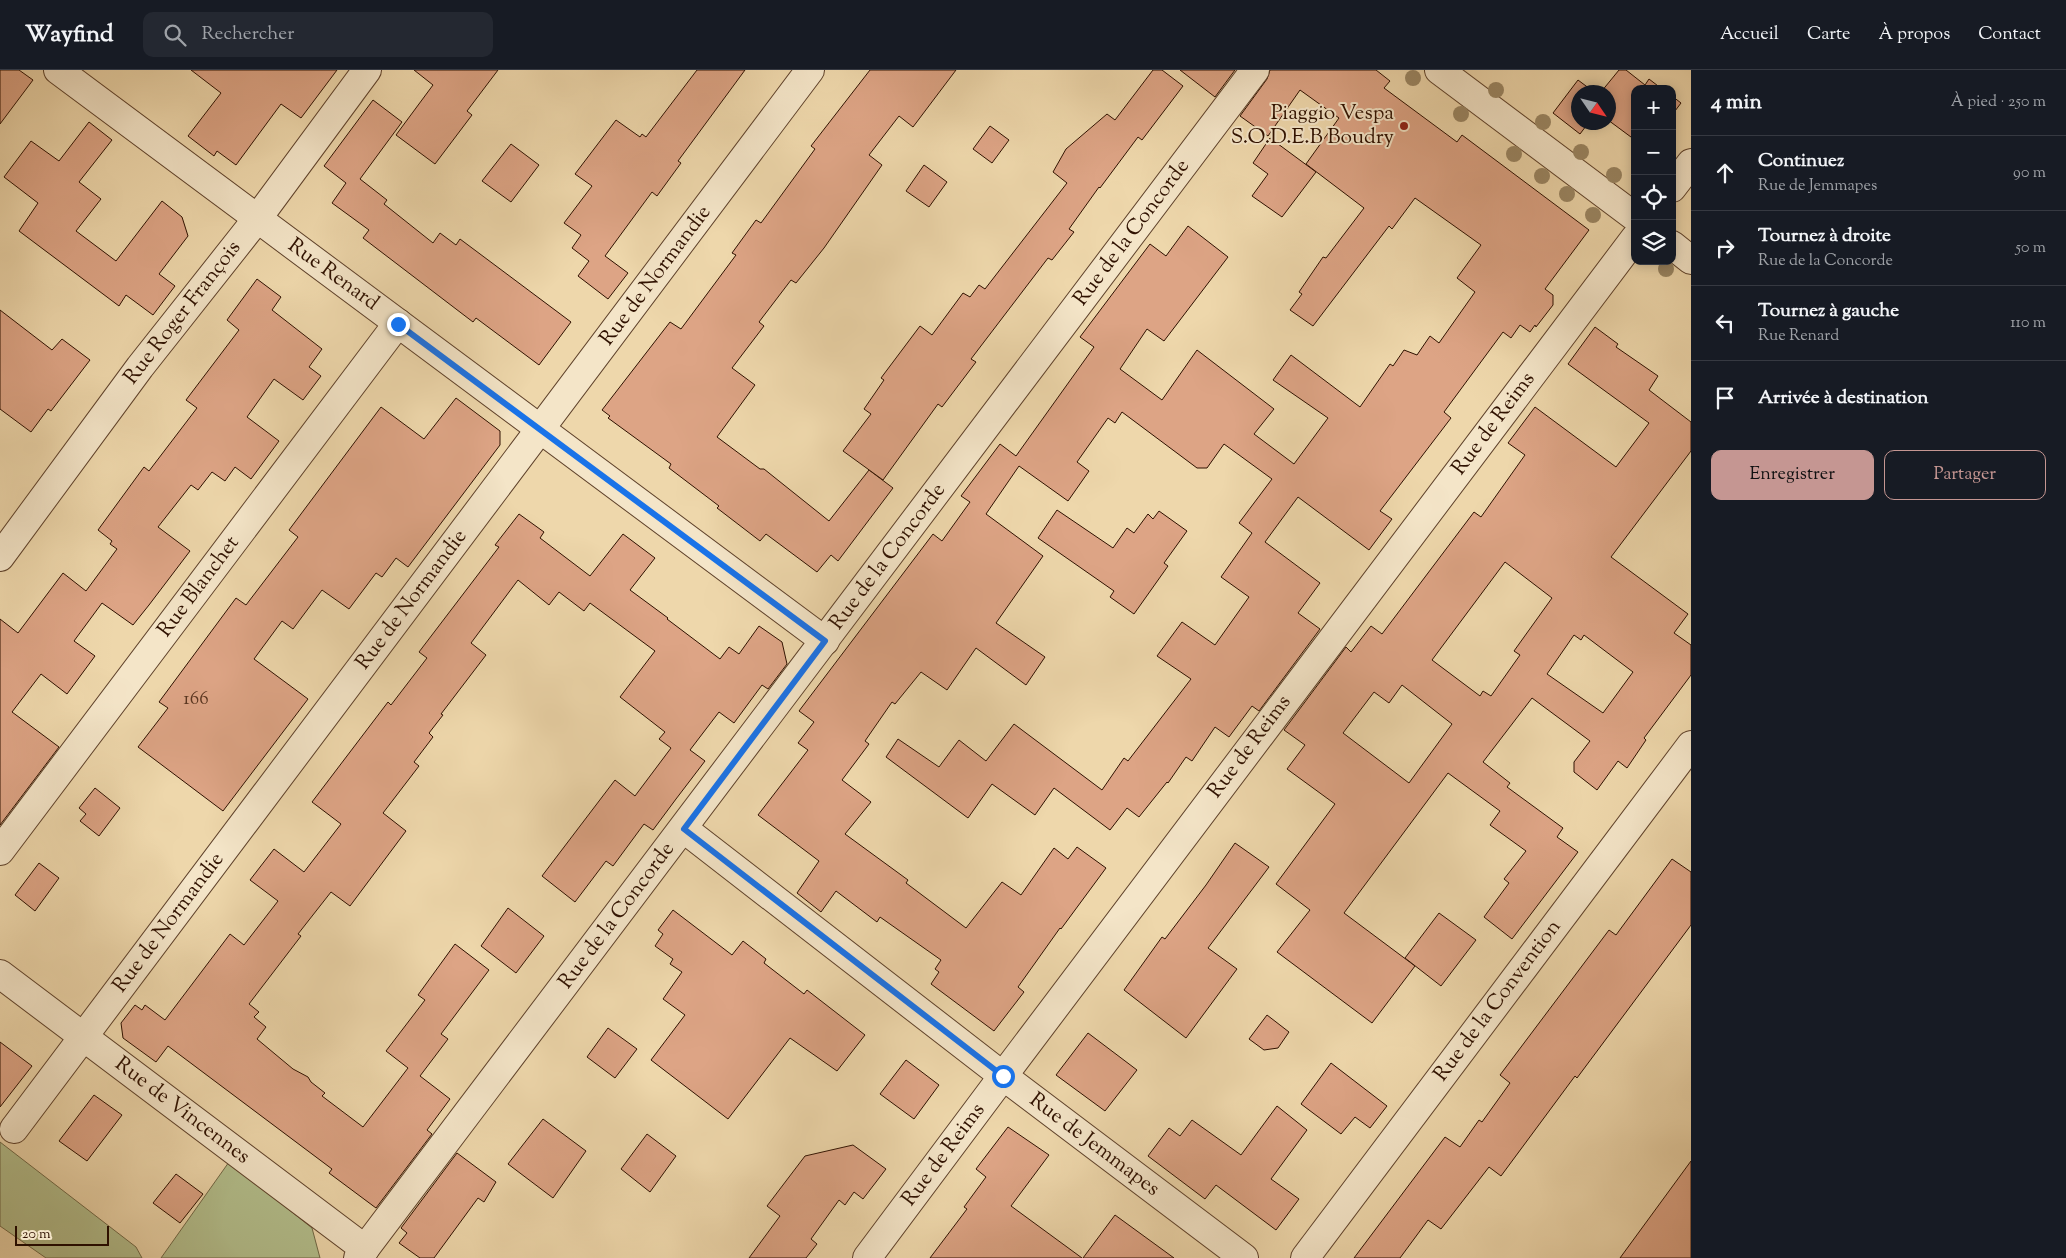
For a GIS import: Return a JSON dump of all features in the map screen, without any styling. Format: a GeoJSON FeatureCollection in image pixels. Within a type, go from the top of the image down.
{"type":"FeatureCollection","features":[{"type":"Feature","properties":{"kind":"street","name":"Rue Renard"},"geometry":{"type":"LineString","coordinates":[[58,70],[825,641]]}},
{"type":"Feature","properties":{"kind":"street","name":"Rue Roger François"},"geometry":{"type":"LineString","coordinates":[[0,557],[140,367],[257,219],[367,70]]}},
{"type":"Feature","properties":{"kind":"street","name":"Rue de Normandie"},"geometry":{"type":"LineString","coordinates":[[14,1129],[810,70]]}},
{"type":"Feature","properties":{"kind":"street","name":"Rue de la Concorde"},"geometry":{"type":"LineString","coordinates":[[361,1254],[684,829],[1255,70]]}},
{"type":"Feature","properties":{"kind":"street"},"geometry":{"type":"LineString","coordinates":[[1439,70],[1631,214]]}},
{"type":"Feature","properties":{"kind":"street"},"geometry":{"type":"LineString","coordinates":[[1676,183],[1691,163]]}},
{"type":"Feature","properties":{"kind":"street","name":"Rue de Reims"},"geometry":{"type":"LineString","coordinates":[[868,1258],[1631,243]]}},
{"type":"Feature","properties":{"kind":"street"},"geometry":{"type":"LineString","coordinates":[[1676,248],[1691,260]]}},
{"type":"Feature","properties":{"kind":"street","name":"Rue Blanchet"},"geometry":{"type":"LineString","coordinates":[[0,851],[398,324]]}},
{"type":"Feature","properties":{"kind":"street","name":"Rue de la Convention"},"geometry":{"type":"LineString","coordinates":[[1305,1258],[1691,745]]}},
{"type":"Feature","properties":{"kind":"street","name":"Rue de Jemmapes"},"geometry":{"type":"LineString","coordinates":[[684,829],[1003,1076],[1244,1258]]}},
{"type":"Feature","properties":{"kind":"street","name":"Rue de Vincennes"},"geometry":{"type":"LineString","coordinates":[[0,974],[83,1036],[361,1254]]}},
{"type":"Feature","properties":{"kind":"green space"},"geometry":{"type":"Polygon","coordinates":[[[0,1142],[136,1247],[142,1258],[46,1258],[0,1226],[0,1142]]]}},
{"type":"Feature","properties":{"kind":"green space"},"geometry":{"type":"Polygon","coordinates":[[[229,1162],[312,1228],[320,1258],[161,1258],[229,1162]]]}},
{"type":"Feature","properties":{"kind":"building"},"geometry":{"type":"Polygon","coordinates":[[[0,70],[19,70],[33,80],[0,124],[0,70]]]}},
{"type":"Feature","properties":{"kind":"building"},"geometry":{"type":"Polygon","coordinates":[[[191,70],[337,70],[301,118],[281,104],[236,165],[217,151],[214,156],[188,136],[221,93],[191,70]]]}},
{"type":"Feature","properties":{"kind":"building"},"geometry":{"type":"Polygon","coordinates":[[[414,70],[498,70],[467,111],[472,115],[435,164],[396,135],[433,85],[414,70]]]}},
{"type":"Feature","properties":{"kind":"building"},"geometry":{"type":"Polygon","coordinates":[[[697,70],[745,70],[678,161],[681,163],[657,196],[652,192],[605,256],[628,273],[608,299],[578,276],[589,261],[572,248],[581,235],[564,223],[592,186],[575,174],[616,120],[640,137],[642,134],[646,137],[697,70]]]}},
{"type":"Feature","properties":{"kind":"building"},"geometry":{"type":"Polygon","coordinates":[[[870,70],[956,70],[913,127],[899,116],[869,155],[882,165],[824,248],[796,283],[791,280],[759,322],[764,326],[732,368],[755,385],[717,437],[760,469],[764,469],[829,521],[869,470],[893,488],[838,561],[831,555],[817,572],[766,534],[760,541],[717,508],[719,506],[669,468],[671,464],[608,418],[610,416],[602,410],[670,322],[681,329],[736,255],[732,253],[756,220],[761,223],[815,149],[811,146],[870,70]]]}},
{"type":"Feature","properties":{"kind":"building"},"geometry":{"type":"Polygon","coordinates":[[[1153,70],[1162,70],[1183,86],[1142,140],[1138,137],[1099,187],[1069,229],[1074,232],[1052,260],[1048,258],[971,359],[976,362],[942,407],[938,404],[883,480],[843,451],[871,414],[864,409],[884,380],[881,378],[920,326],[932,335],[963,293],[970,297],[979,285],[985,289],[1067,183],[1053,172],[1066,149],[1107,114],[1115,120],[1153,70]]]}},
{"type":"Feature","properties":{"kind":"building"},"geometry":{"type":"Polygon","coordinates":[[[1180,70],[1235,70],[1215,97],[1180,70]]]}},
{"type":"Feature","properties":{"kind":"building"},"geometry":{"type":"Polygon","coordinates":[[[1270,70],[1376,70],[1390,81],[1384,88],[1457,142],[1462,135],[1589,230],[1545,289],[1553,295],[1553,305],[1536,327],[1535,325],[1530,332],[1520,325],[1511,338],[1503,332],[1444,412],[1451,418],[1380,511],[1392,519],[1369,550],[1298,497],[1265,542],[1320,583],[1298,613],[1320,629],[1259,711],[1252,706],[1229,737],[1215,727],[1192,761],[1186,757],[1168,783],[1139,817],[1127,808],[1110,830],[1054,788],[1035,815],[992,784],[968,818],[886,757],[898,739],[939,767],[959,740],[986,761],[1014,724],[1102,790],[1124,758],[1128,761],[1191,679],[1157,656],[1182,622],[1215,645],[1249,597],[1221,577],[1252,533],[1239,523],[1272,479],[1224,444],[1207,468],[1197,468],[1122,412],[1115,423],[1108,418],[1077,462],[1089,471],[1068,501],[1019,466],[986,514],[1043,556],[996,623],[1045,657],[1026,685],[976,648],[947,690],[921,672],[895,704],[892,702],[865,741],[869,744],[842,780],[871,802],[845,834],[908,880],[906,883],[966,928],[1002,882],[1021,895],[1054,848],[1068,859],[1077,847],[1106,868],[1018,987],[1024,992],[994,1031],[931,984],[939,972],[935,969],[941,960],[880,917],[877,922],[836,891],[821,912],[797,893],[819,861],[758,815],[808,750],[798,743],[814,722],[799,711],[933,534],[942,541],[970,502],[961,496],[1000,444],[1016,456],[1094,347],[1080,337],[1150,244],[1166,256],[1188,226],[1228,257],[1164,341],[1147,329],[1120,369],[1162,400],[1197,350],[1274,409],[1254,434],[1294,464],[1328,418],[1273,380],[1291,355],[1360,407],[1390,364],[1393,366],[1404,350],[1417,355],[1430,336],[1439,343],[1475,292],[1457,278],[1481,245],[1415,198],[1392,229],[1389,226],[1313,326],[1290,310],[1302,294],[1299,292],[1323,257],[1326,258],[1364,208],[1306,164],[1339,118],[1300,90],[1268,136],[1240,116],[1267,79],[1270,70]]]}},
{"type":"Feature","properties":{"kind":"building"},"geometry":{"type":"Polygon","coordinates":[[[1619,70],[1626,70],[1645,85],[1631,85],[1631,137],[1616,126],[1616,85],[1607,85],[1619,70]]]}},
{"type":"Feature","properties":{"kind":"building"},"geometry":{"type":"Polygon","coordinates":[[[1649,79],[1657,85],[1645,85],[1649,79]]]}},
{"type":"Feature","properties":{"kind":"building"},"geometry":{"type":"Polygon","coordinates":[[[1578,80],[1585,85],[1574,85],[1578,80]]]}},
{"type":"Feature","properties":{"kind":"building"},"geometry":{"type":"Polygon","coordinates":[[[1571,89],[1571,127],[1553,113],[1571,89]]]}},
{"type":"Feature","properties":{"kind":"building"},"geometry":{"type":"Polygon","coordinates":[[[1676,99],[1681,103],[1676,110],[1676,99]]]}},
{"type":"Feature","properties":{"kind":"building"},"geometry":{"type":"Polygon","coordinates":[[[373,100],[402,122],[360,179],[387,200],[384,204],[433,243],[440,233],[456,245],[460,239],[571,322],[539,365],[476,318],[473,322],[363,238],[369,230],[332,203],[346,183],[324,166],[373,100]]]}},
{"type":"Feature","properties":{"kind":"building"},"geometry":{"type":"Polygon","coordinates":[[[89,122],[112,140],[79,182],[101,199],[76,231],[116,261],[162,201],[182,217],[188,236],[159,274],[175,286],[153,315],[126,295],[119,306],[19,231],[38,203],[4,177],[31,141],[59,161],[89,122]]]}},
{"type":"Feature","properties":{"kind":"building"},"geometry":{"type":"Polygon","coordinates":[[[990,126],[1009,140],[992,163],[973,149],[990,126]]]}},
{"type":"Feature","properties":{"kind":"building"},"geometry":{"type":"Polygon","coordinates":[[[1575,130],[1583,130],[1580,134],[1575,130]]]}},
{"type":"Feature","properties":{"kind":"building"},"geometry":{"type":"Polygon","coordinates":[[[1270,138],[1316,172],[1282,217],[1252,196],[1268,174],[1253,163],[1270,138]]]}},
{"type":"Feature","properties":{"kind":"building"},"geometry":{"type":"Polygon","coordinates":[[[511,144],[539,165],[511,202],[482,181],[511,144]]]}},
{"type":"Feature","properties":{"kind":"building"},"geometry":{"type":"Polygon","coordinates":[[[924,165],[947,182],[929,207],[906,191],[924,165]]]}},
{"type":"Feature","properties":{"kind":"building"},"geometry":{"type":"Polygon","coordinates":[[[257,279],[281,297],[272,310],[322,349],[309,367],[321,376],[303,400],[274,379],[247,417],[279,441],[251,479],[235,467],[225,481],[212,472],[198,490],[191,485],[158,527],[190,551],[149,605],[133,625],[102,603],[74,641],[95,656],[67,694],[41,674],[12,712],[59,747],[0,825],[0,619],[18,633],[63,573],[86,591],[117,549],[110,544],[112,541],[98,530],[144,467],[149,471],[197,408],[186,400],[239,330],[227,320],[257,279]]]}},
{"type":"Feature","properties":{"kind":"building"},"geometry":{"type":"Polygon","coordinates":[[[0,310],[52,350],[62,339],[90,360],[51,411],[48,409],[31,432],[0,409],[0,310]]]}},
{"type":"Feature","properties":{"kind":"building"},"geometry":{"type":"Polygon","coordinates":[[[1595,327],[1618,344],[1616,347],[1658,376],[1649,390],[1691,422],[1691,451],[1611,557],[1688,614],[1674,633],[1691,645],[1691,675],[1644,738],[1646,740],[1627,768],[1618,761],[1597,790],[1574,772],[1574,762],[1590,741],[1532,698],[1483,762],[1510,783],[1507,787],[1563,828],[1557,837],[1578,852],[1512,939],[1484,917],[1509,883],[1504,879],[1526,851],[1490,825],[1500,811],[1448,773],[1344,913],[1415,966],[1372,1023],[1277,952],[1310,910],[1276,884],[1335,804],[1287,769],[1305,745],[1284,730],[1346,647],[1351,652],[1371,626],[1382,634],[1474,512],[1481,517],[1525,455],[1508,443],[1535,407],[1616,467],[1649,423],[1568,364],[1595,327]],[[1505,562],[1432,660],[1480,696],[1483,691],[1491,696],[1520,655],[1514,651],[1552,598],[1505,562]],[[1574,635],[1547,674],[1603,713],[1633,672],[1584,635],[1581,640],[1574,635]],[[1402,685],[1389,703],[1374,692],[1343,733],[1409,783],[1452,724],[1402,685]]]}},
{"type":"Feature","properties":{"kind":"building"},"geometry":{"type":"Polygon","coordinates":[[[456,398],[500,431],[500,445],[408,567],[396,558],[382,577],[376,573],[349,609],[322,590],[293,629],[282,621],[254,659],[308,699],[223,811],[138,747],[168,708],[159,702],[236,598],[246,605],[298,537],[289,530],[381,407],[424,439],[456,398]]]}},
{"type":"Feature","properties":{"kind":"building"},"geometry":{"type":"Polygon","coordinates":[[[1057,510],[1113,548],[1127,528],[1134,533],[1148,514],[1153,519],[1159,511],[1187,531],[1164,563],[1168,566],[1134,614],[1110,597],[1114,591],[1038,538],[1057,510]]]}},
{"type":"Feature","properties":{"kind":"building"},"geometry":{"type":"Polygon","coordinates":[[[519,514],[544,532],[540,538],[590,576],[623,534],[655,558],[630,590],[720,659],[729,647],[739,654],[759,626],[782,642],[787,664],[768,689],[762,685],[734,723],[719,712],[690,750],[705,761],[653,830],[644,824],[613,866],[606,861],[575,902],[542,876],[615,780],[635,796],[671,748],[659,739],[665,732],[620,697],[655,651],[590,603],[584,611],[559,592],[549,605],[518,580],[471,643],[486,655],[441,714],[443,715],[429,733],[433,737],[414,762],[419,766],[383,813],[406,831],[350,906],[331,892],[298,934],[301,936],[249,1004],[259,1012],[254,1017],[266,1027],[257,1039],[293,1069],[308,1077],[311,1082],[325,1093],[322,1096],[363,1127],[408,1068],[386,1051],[425,1000],[418,995],[455,944],[489,970],[441,1034],[448,1039],[420,1076],[450,1099],[427,1130],[432,1134],[376,1208],[329,1173],[332,1169],[168,1046],[156,1062],[123,1038],[121,1023],[135,1005],[142,1010],[145,1005],[165,1020],[230,934],[244,945],[278,901],[250,880],[274,849],[304,872],[341,824],[312,802],[388,702],[391,705],[427,658],[419,652],[499,547],[495,545],[519,514]]]}},
{"type":"Feature","properties":{"kind":"building"},"geometry":{"type":"Polygon","coordinates":[[[95,788],[120,808],[99,836],[80,821],[86,814],[79,808],[95,788]]]}},
{"type":"Feature","properties":{"kind":"building"},"geometry":{"type":"Polygon","coordinates":[[[1235,843],[1269,867],[1208,948],[1237,969],[1186,1038],[1124,990],[1162,937],[1165,939],[1206,885],[1235,843]]]}},
{"type":"Feature","properties":{"kind":"building"},"geometry":{"type":"Polygon","coordinates":[[[1672,859],[1691,872],[1691,925],[1501,1176],[1489,1167],[1441,1229],[1428,1220],[1400,1258],[1354,1258],[1445,1137],[1460,1147],[1479,1120],[1482,1122],[1510,1083],[1500,1075],[1609,930],[1616,935],[1672,859]]]}},
{"type":"Feature","properties":{"kind":"building"},"geometry":{"type":"Polygon","coordinates":[[[39,863],[59,878],[35,911],[15,895],[39,863]]]}},
{"type":"Feature","properties":{"kind":"building"},"geometry":{"type":"Polygon","coordinates":[[[508,908],[544,936],[516,973],[481,946],[508,908]]]}},
{"type":"Feature","properties":{"kind":"building"},"geometry":{"type":"Polygon","coordinates":[[[673,910],[732,955],[743,941],[766,959],[764,963],[804,994],[807,990],[865,1035],[837,1071],[790,1038],[728,1119],[651,1060],[685,1015],[663,999],[682,972],[670,964],[673,959],[655,946],[663,934],[658,930],[673,910]]]}},
{"type":"Feature","properties":{"kind":"building"},"geometry":{"type":"Polygon","coordinates":[[[1439,913],[1476,940],[1441,986],[1405,958],[1439,913]]]}},
{"type":"Feature","properties":{"kind":"building"},"geometry":{"type":"Polygon","coordinates":[[[1267,1015],[1289,1032],[1278,1048],[1264,1050],[1249,1039],[1267,1015]]]}},
{"type":"Feature","properties":{"kind":"building"},"geometry":{"type":"Polygon","coordinates":[[[608,1028],[637,1049],[615,1078],[587,1057],[608,1028]]]}},
{"type":"Feature","properties":{"kind":"building"},"geometry":{"type":"Polygon","coordinates":[[[1088,1033],[1137,1070],[1105,1111],[1056,1075],[1088,1033]]]}},
{"type":"Feature","properties":{"kind":"building"},"geometry":{"type":"Polygon","coordinates":[[[0,1042],[32,1066],[0,1107],[0,1042]]]}},
{"type":"Feature","properties":{"kind":"building"},"geometry":{"type":"Polygon","coordinates":[[[906,1060],[939,1085],[914,1119],[880,1094],[906,1060]]]}},
{"type":"Feature","properties":{"kind":"building"},"geometry":{"type":"Polygon","coordinates":[[[1331,1063],[1387,1106],[1370,1128],[1355,1117],[1341,1134],[1301,1104],[1331,1063]]]}},
{"type":"Feature","properties":{"kind":"building"},"geometry":{"type":"Polygon","coordinates":[[[94,1095],[122,1115],[87,1161],[59,1141],[94,1095]]]}},
{"type":"Feature","properties":{"kind":"building"},"geometry":{"type":"Polygon","coordinates":[[[1277,1106],[1307,1130],[1271,1179],[1299,1199],[1276,1230],[1216,1185],[1205,1199],[1148,1156],[1169,1128],[1180,1136],[1192,1120],[1241,1155],[1277,1106]]]}},
{"type":"Feature","properties":{"kind":"building"},"geometry":{"type":"Polygon","coordinates":[[[543,1119],[586,1151],[553,1198],[508,1164],[543,1119]]]}},
{"type":"Feature","properties":{"kind":"building"},"geometry":{"type":"Polygon","coordinates":[[[1008,1127],[1049,1155],[1011,1206],[1082,1258],[930,1258],[967,1209],[964,1207],[986,1177],[976,1169],[1008,1127]]]}},
{"type":"Feature","properties":{"kind":"building"},"geometry":{"type":"Polygon","coordinates":[[[647,1134],[676,1156],[650,1192],[621,1169],[647,1134]]]}},
{"type":"Feature","properties":{"kind":"building"},"geometry":{"type":"Polygon","coordinates":[[[853,1145],[886,1169],[863,1199],[854,1192],[845,1205],[839,1200],[811,1239],[817,1244],[806,1258],[749,1258],[780,1216],[767,1206],[805,1156],[853,1145]]]}},
{"type":"Feature","properties":{"kind":"building"},"geometry":{"type":"Polygon","coordinates":[[[457,1153],[496,1182],[484,1202],[478,1198],[434,1258],[420,1258],[399,1243],[407,1233],[401,1228],[457,1153]]]}},
{"type":"Feature","properties":{"kind":"building"},"geometry":{"type":"Polygon","coordinates":[[[1691,1161],[1691,1258],[1620,1258],[1691,1161]]]}},
{"type":"Feature","properties":{"kind":"building"},"geometry":{"type":"Polygon","coordinates":[[[176,1174],[203,1194],[180,1223],[153,1203],[176,1174]]]}},
{"type":"Feature","properties":{"kind":"building"},"geometry":{"type":"Polygon","coordinates":[[[1115,1215],[1174,1258],[1083,1258],[1115,1215]]]}},
{"type":"Feature","properties":{"kind":"place","name":"Piaggio Vespa S.O.D.E.B Boudry"},"geometry":{"type":"Point","coordinates":[1404,126]}},
{"type":"Feature","properties":{"kind":"route"},"geometry":{"type":"LineString","coordinates":[[398,324],[825,641],[684,829],[1003,1076]]}}]}
